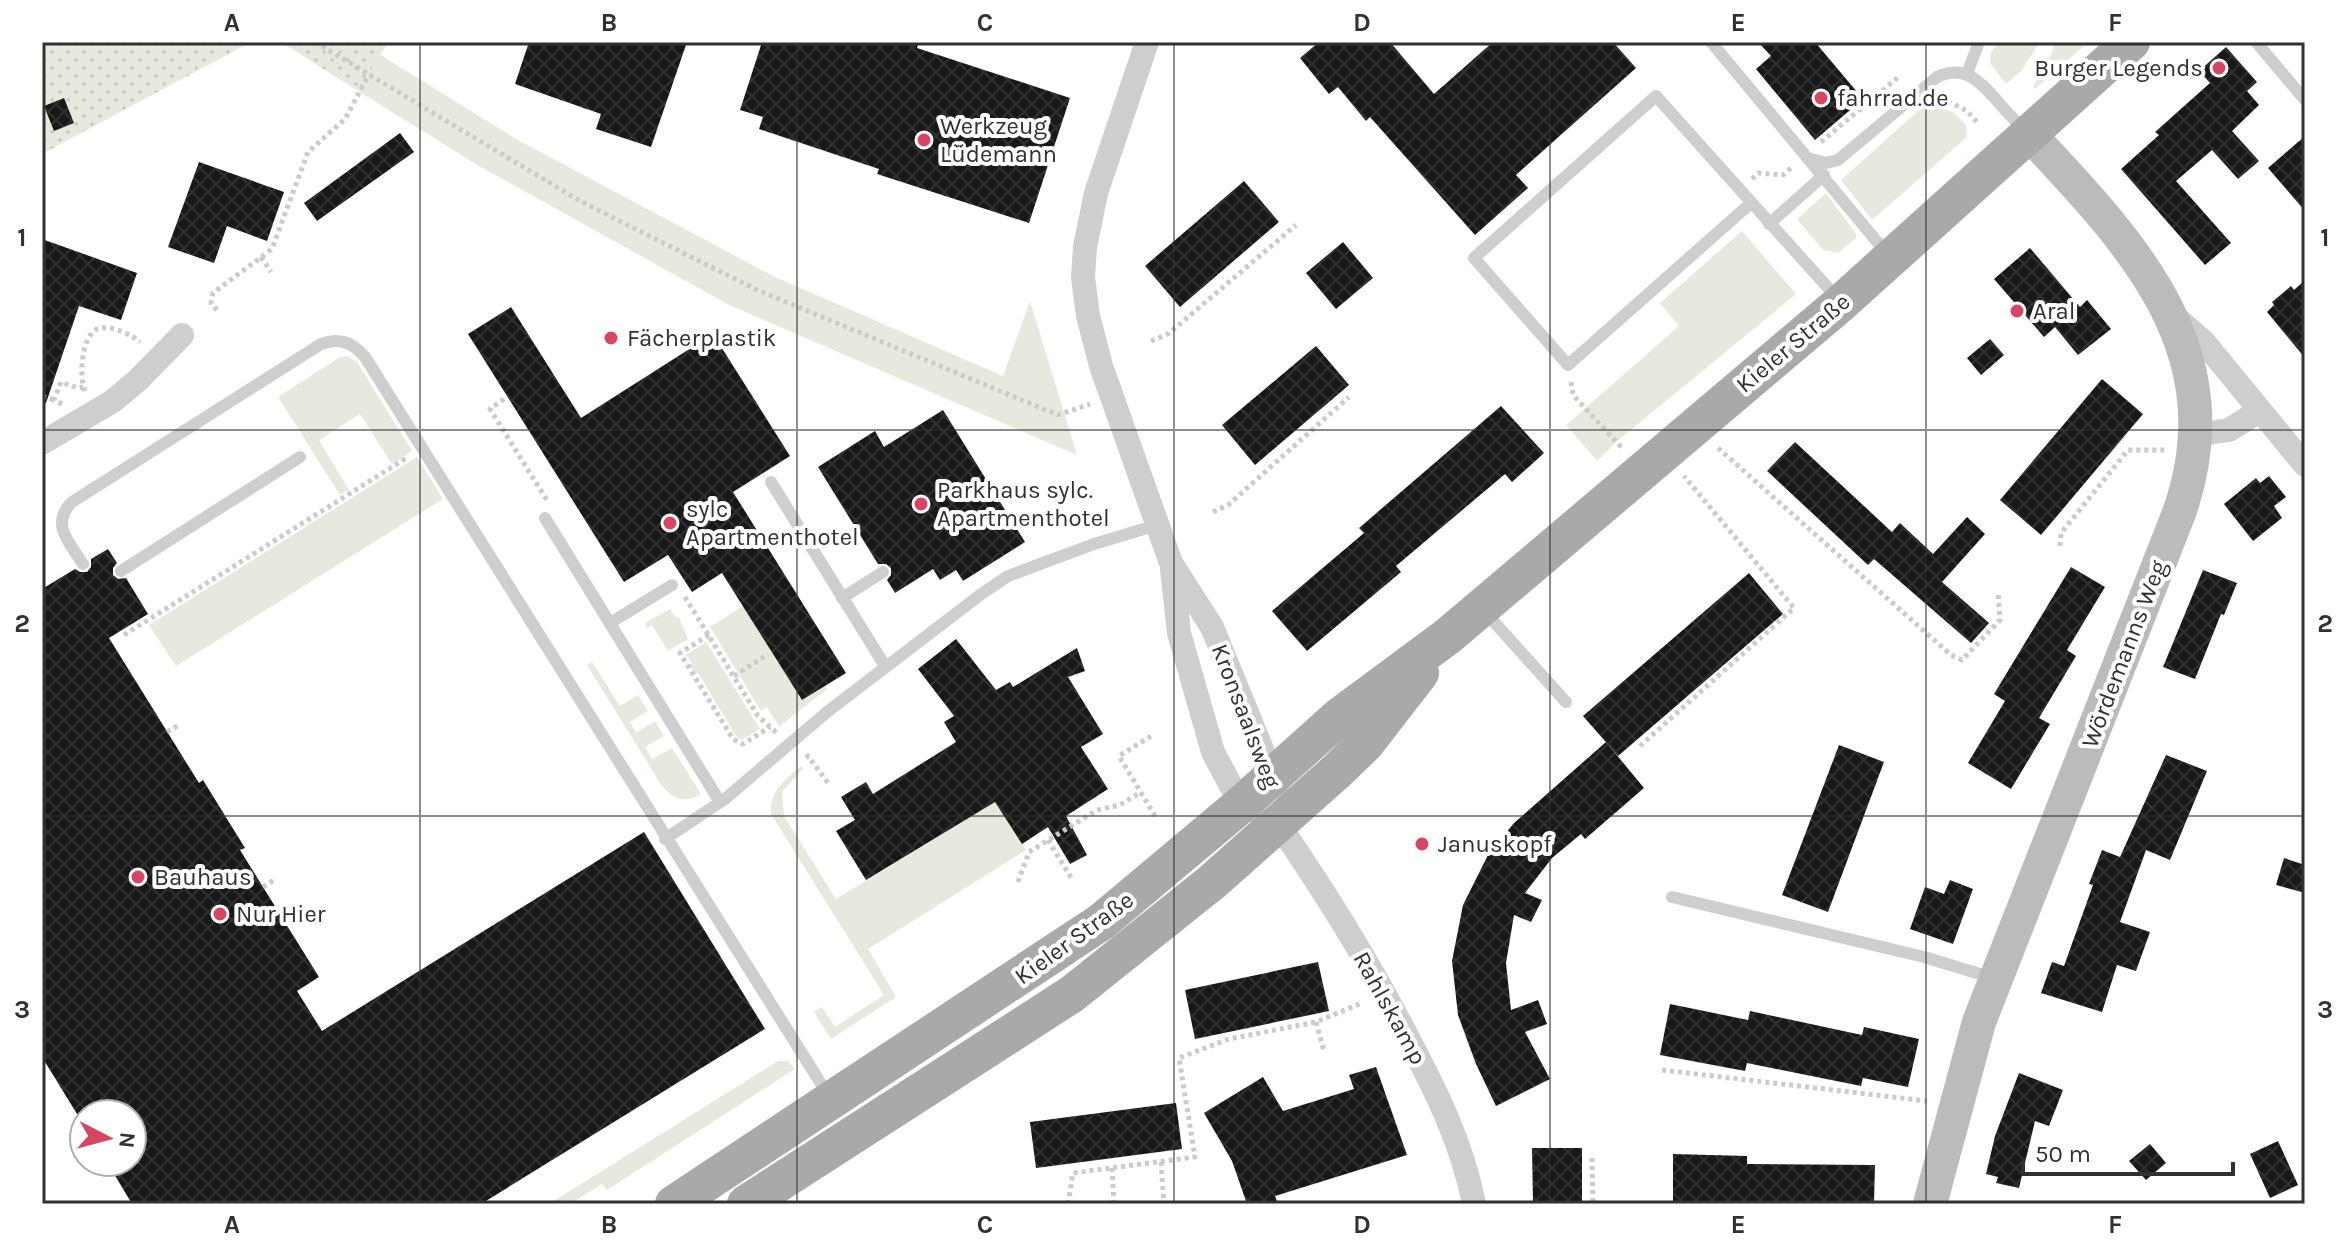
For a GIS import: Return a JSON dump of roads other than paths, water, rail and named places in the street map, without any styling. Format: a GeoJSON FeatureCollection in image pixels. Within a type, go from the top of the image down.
{"type":"FeatureCollection","features":[{"type":"Feature","properties":{"kind":"main road","name":"Kieler Straße"},"geometry":{"type":"LineString","coordinates":[[674,1204],[1101,922],[1243,803],[1340,716],[1448,636],[1841,303],[2131,42]]}},
{"type":"Feature","properties":{"kind":"main road","name":"Kieler Straße"},"geometry":{"type":"LineString","coordinates":[[746,1204],[1072,994],[1212,882],[1279,825],[1365,744],[1448,636]]}},
{"type":"Feature","properties":{"kind":"street","name":"Kronsaalsweg"},"geometry":{"type":"LineString","coordinates":[[1147,42],[1096,193],[1085,247],[1083,277],[1088,316],[1112,396],[1171,563],[1212,627],[1274,775],[1279,825],[1243,803],[1221,769],[1208,736],[1179,633],[1171,563]]}},
{"type":"Feature","properties":{"kind":"street","name":"Wördemanns Weg"},"geometry":{"type":"LineString","coordinates":[[1930,1204],[1979,1022],[2179,513],[2190,477],[2194,442],[2189,370],[2171,314],[2141,263],[2030,135]]}},
{"type":"Feature","properties":{"kind":"street"},"geometry":{"type":"LineString","coordinates":[[2171,314],[2204,342],[2305,465]]}},
{"type":"Feature","properties":{"kind":"street"},"geometry":{"type":"LineString","coordinates":[[42,443],[138,380],[182,335]]}},
{"type":"Feature","properties":{"kind":"street"},"geometry":{"type":"LineString","coordinates":[[2194,442],[2229,430],[2259,411]]}},
{"type":"Feature","properties":{"kind":"street","name":"Rahlskamp"},"geometry":{"type":"LineString","coordinates":[[1279,825],[1317,880],[1385,994],[1452,1124],[1474,1204]]}},
{"type":"Feature","properties":{"kind":"lane"},"geometry":{"type":"LineString","coordinates":[[1711,42],[1891,258]]}},
{"type":"Feature","properties":{"kind":"lane"},"geometry":{"type":"LineString","coordinates":[[1967,74],[1979,42]]}},
{"type":"Feature","properties":{"kind":"lane"},"geometry":{"type":"LineString","coordinates":[[2256,42],[2305,100]]}},
{"type":"Feature","properties":{"kind":"lane"},"geometry":{"type":"LineString","coordinates":[[1809,156],[1826,163],[1838,160],[1946,73],[1967,74],[1979,81],[2030,135]]}},
{"type":"Feature","properties":{"kind":"lane"},"geometry":{"type":"LineString","coordinates":[[1751,203],[1568,365],[1474,258],[1656,96],[1841,303]]}},
{"type":"Feature","properties":{"kind":"lane"},"geometry":{"type":"LineString","coordinates":[[1769,224],[1824,175]]}},
{"type":"Feature","properties":{"kind":"lane"},"geometry":{"type":"LineString","coordinates":[[83,564],[60,522],[63,510],[72,502],[330,340],[356,346],[831,1100]]}},
{"type":"Feature","properties":{"kind":"lane"},"geometry":{"type":"LineString","coordinates":[[121,571],[300,457]]}},
{"type":"Feature","properties":{"kind":"lane"},"geometry":{"type":"LineString","coordinates":[[771,482],[885,666]]}},
{"type":"Feature","properties":{"kind":"lane"},"geometry":{"type":"LineString","coordinates":[[545,518],[720,802]]}},
{"type":"Feature","properties":{"kind":"lane"},"geometry":{"type":"LineString","coordinates":[[665,839],[720,802],[885,666],[1008,576],[1094,544],[1157,525]]}},
{"type":"Feature","properties":{"kind":"lane"},"geometry":{"type":"LineString","coordinates":[[842,598],[883,572]]}},
{"type":"Feature","properties":{"kind":"lane"},"geometry":{"type":"LineString","coordinates":[[610,623],[672,585]]}},
{"type":"Feature","properties":{"kind":"lane"},"geometry":{"type":"LineString","coordinates":[[1480,608],[1566,702]]}},
{"type":"Feature","properties":{"kind":"lane"},"geometry":{"type":"LineString","coordinates":[[1672,897],[1924,957],[1996,979]]}},
{"type":"Feature","properties":{"kind":"place","name":"Burger Legends"},"geometry":{"type":"Point","coordinates":[2219,68]}},
{"type":"Feature","properties":{"kind":"place","name":"fahrrad.de"},"geometry":{"type":"Point","coordinates":[1821,98]}},
{"type":"Feature","properties":{"kind":"place","name":"Werkzeug Lüdemann"},"geometry":{"type":"Point","coordinates":[924,140]}},
{"type":"Feature","properties":{"kind":"place","name":"Aral"},"geometry":{"type":"Point","coordinates":[2017,311]}},
{"type":"Feature","properties":{"kind":"place","name":"Fächerplastik"},"geometry":{"type":"Point","coordinates":[611,338]}},
{"type":"Feature","properties":{"kind":"place","name":"Parkhaus sylc. Apartmenthotel"},"geometry":{"type":"Point","coordinates":[921,504]}},
{"type":"Feature","properties":{"kind":"place","name":"sylc Apartmenthotel"},"geometry":{"type":"Point","coordinates":[670,523]}},
{"type":"Feature","properties":{"kind":"place","name":"Januskopf"},"geometry":{"type":"Point","coordinates":[1422,844]}},
{"type":"Feature","properties":{"kind":"place","name":"Bauhaus"},"geometry":{"type":"Point","coordinates":[138,877]}},
{"type":"Feature","properties":{"kind":"place","name":"Nur Hier"},"geometry":{"type":"Point","coordinates":[220,914]}}]}
